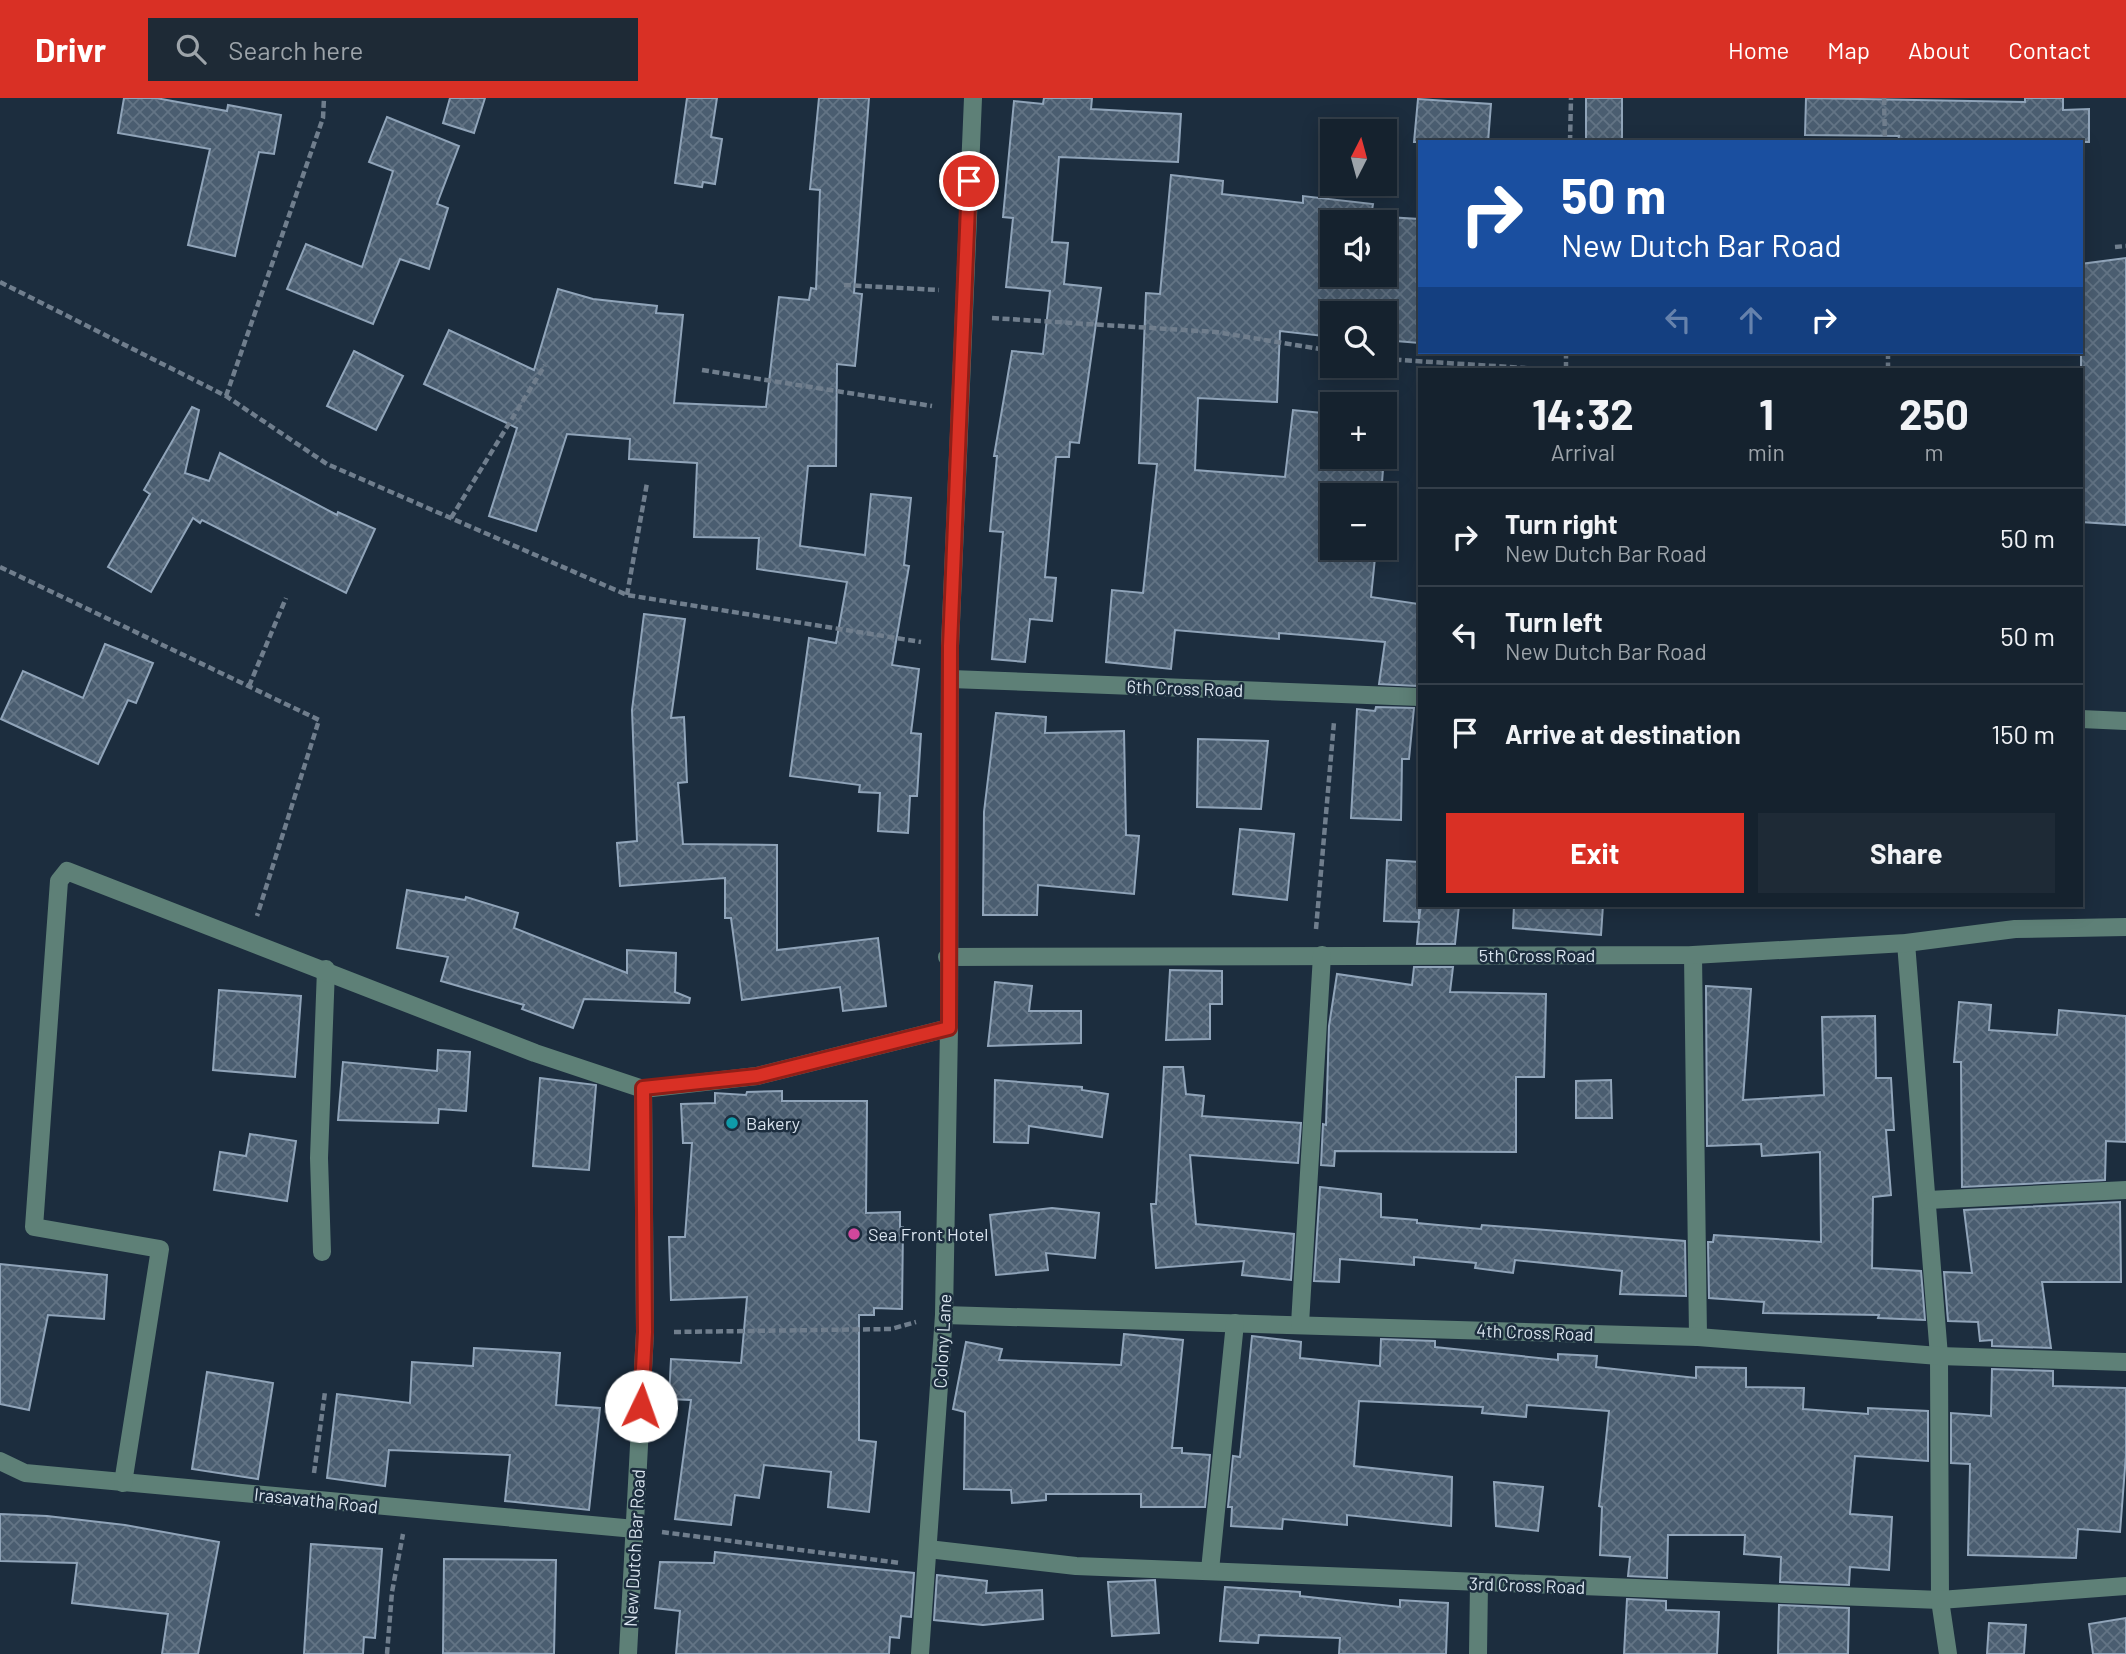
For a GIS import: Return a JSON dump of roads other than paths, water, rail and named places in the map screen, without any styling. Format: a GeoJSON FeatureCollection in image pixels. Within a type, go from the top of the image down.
{"type":"FeatureCollection","features":[{"type":"Feature","properties":{"kind":"street"},"geometry":{"type":"LineString","coordinates":[[123,1483],[160,1249],[34,1227],[59,881],[67,871],[90,877],[248,943],[326,969],[535,1053],[643,1088],[757,1076],[949,1028],[947,957],[950,646],[957,410],[973,98]]}},
{"type":"Feature","properties":{"kind":"street","name":"6th Cross Road"},"geometry":{"type":"LineString","coordinates":[[951,679],[1418,697]]}},
{"type":"Feature","properties":{"kind":"street"},"geometry":{"type":"LineString","coordinates":[[2083,719],[2126,721]]}},
{"type":"Feature","properties":{"kind":"street","name":"5th Cross Road"},"geometry":{"type":"LineString","coordinates":[[947,957],[1693,955],[1906,943],[2014,929],[2126,927]]}},
{"type":"Feature","properties":{"kind":"street"},"geometry":{"type":"LineString","coordinates":[[1906,943],[1940,1356],[1940,1600],[1948,1654]]}},
{"type":"Feature","properties":{"kind":"street"},"geometry":{"type":"LineString","coordinates":[[1693,955],[1698,1337]]}},
{"type":"Feature","properties":{"kind":"street"},"geometry":{"type":"LineString","coordinates":[[1300,1324],[1317,956]]}},
{"type":"Feature","properties":{"kind":"street"},"geometry":{"type":"LineString","coordinates":[[322,1252],[319,1158],[326,969]]}},
{"type":"Feature","properties":{"kind":"street","name":"Colony Lane"},"geometry":{"type":"LineString","coordinates":[[920,1654],[944,1315],[949,1028]]}},
{"type":"Feature","properties":{"kind":"street","name":"New Dutch Bar Road"},"geometry":{"type":"LineString","coordinates":[[628,1654],[645,1332],[643,1088]]}},
{"type":"Feature","properties":{"kind":"street"},"geometry":{"type":"LineString","coordinates":[[1928,1200],[2126,1190]]}},
{"type":"Feature","properties":{"kind":"street","name":"4th Cross Road"},"geometry":{"type":"LineString","coordinates":[[944,1315],[1698,1337],[1940,1356],[2126,1362]]}},
{"type":"Feature","properties":{"kind":"street"},"geometry":{"type":"LineString","coordinates":[[1210,1570],[1235,1323]]}},
{"type":"Feature","properties":{"kind":"street","name":"Irasavatha Road"},"geometry":{"type":"LineString","coordinates":[[0,1461],[25,1473],[635,1529]]}},
{"type":"Feature","properties":{"kind":"street","name":"3rd Cross Road"},"geometry":{"type":"LineString","coordinates":[[927,1558],[1479,1583],[1940,1600],[2126,1586]]}},
{"type":"Feature","properties":{"kind":"street"},"geometry":{"type":"LineString","coordinates":[[1478,1654],[1479,1583]]}},
{"type":"Feature","properties":{"kind":"place","name":"Bakery"},"geometry":{"type":"Point","coordinates":[732,1123]}},
{"type":"Feature","properties":{"kind":"place","name":"Sea Front Hotel"},"geometry":{"type":"Point","coordinates":[854,1234]}}]}
